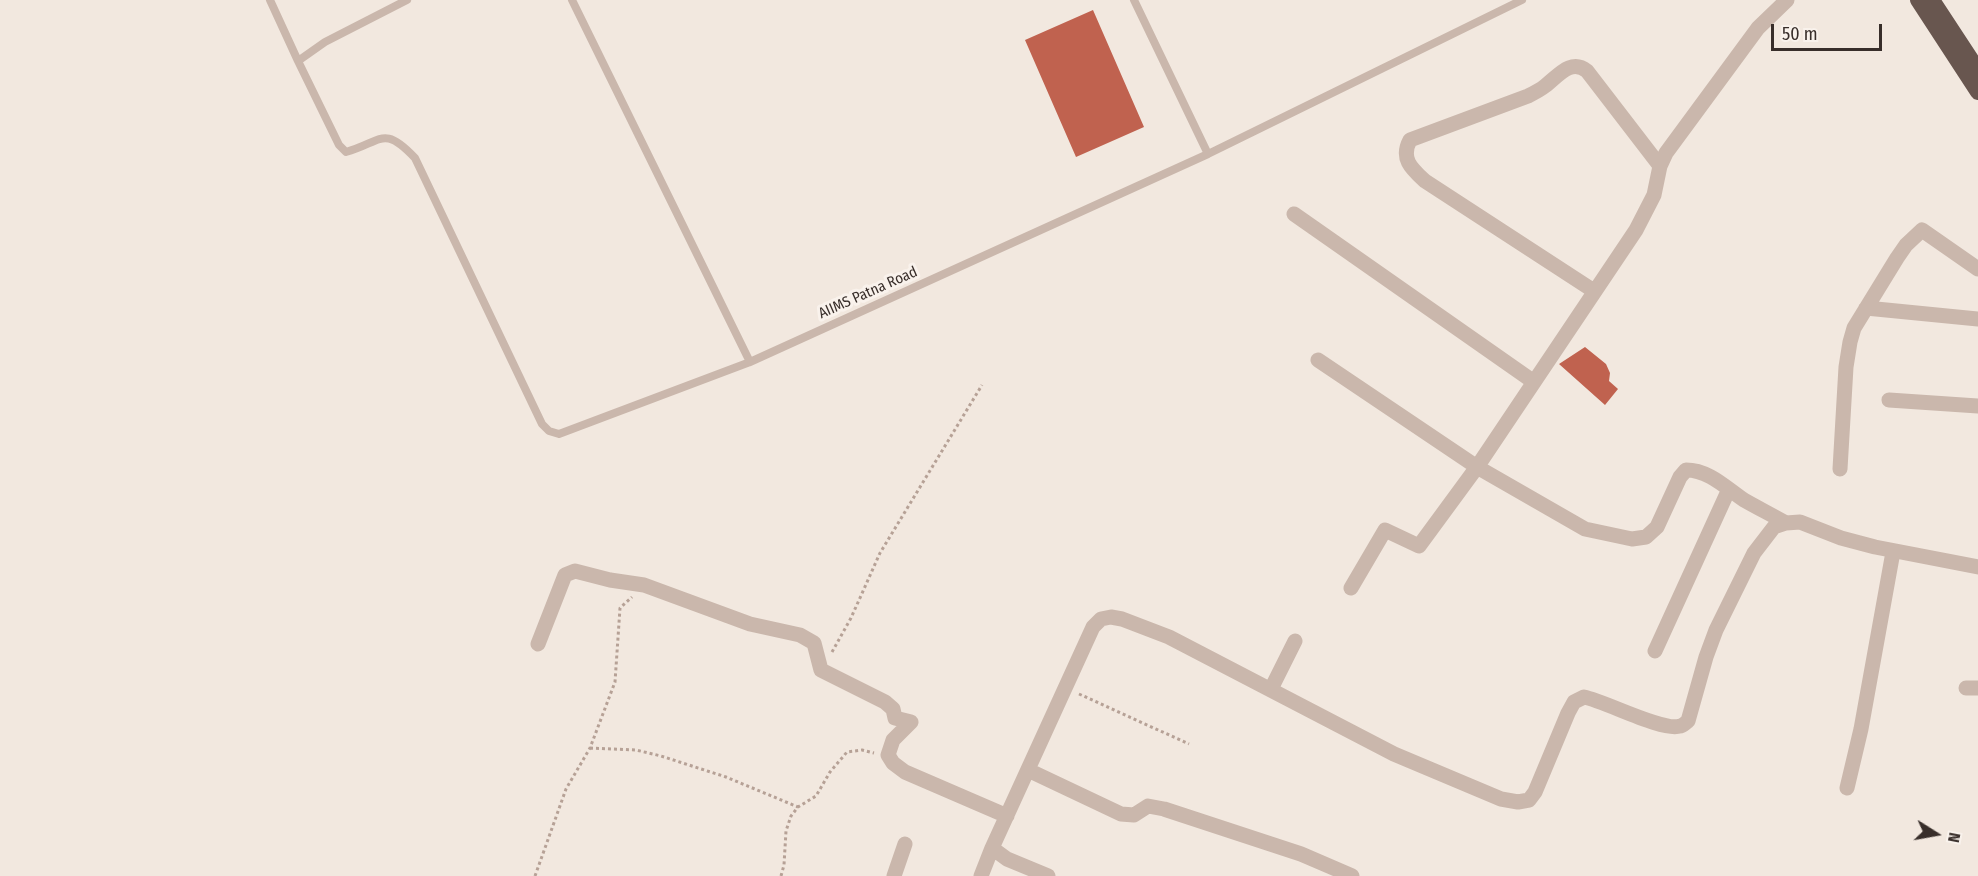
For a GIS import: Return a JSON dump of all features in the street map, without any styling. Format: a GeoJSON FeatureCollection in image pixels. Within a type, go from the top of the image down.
{"type":"FeatureCollection","features":[{"type":"Feature","properties":{"kind":"highway"},"geometry":{"type":"LineString","coordinates":[[1918,0],[1978,92]]}},
{"type":"Feature","properties":{"kind":"highway"},"geometry":{"type":"LineString","coordinates":[[1932,0],[1978,70]]}},
{"type":"Feature","properties":{"kind":"street"},"geometry":{"type":"LineString","coordinates":[[1351,588],[1385,530],[1419,546],[1477,467],[1626,245],[1654,195],[1660,166],[1676,138],[1758,28],[1787,0]]}},
{"type":"Feature","properties":{"kind":"street"},"geometry":{"type":"LineString","coordinates":[[1594,291],[1525,244],[1425,182],[1414,171],[1407,159],[1406,148],[1410,140],[1528,96],[1566,69],[1581,66],[1660,166]]}},
{"type":"Feature","properties":{"kind":"street"},"geometry":{"type":"LineString","coordinates":[[1294,214],[1534,382]]}},
{"type":"Feature","properties":{"kind":"street"},"geometry":{"type":"LineString","coordinates":[[1840,469],[1847,353],[1854,328],[1897,258],[1906,245],[1922,230],[1978,269]]}},
{"type":"Feature","properties":{"kind":"street"},"geometry":{"type":"LineString","coordinates":[[1866,308],[1978,319]]}},
{"type":"Feature","properties":{"kind":"street"},"geometry":{"type":"LineString","coordinates":[[1318,360],[1477,467],[1586,529],[1632,539],[1646,537],[1657,527],[1680,477],[1686,470],[1698,470],[1786,523]]}},
{"type":"Feature","properties":{"kind":"street"},"geometry":{"type":"LineString","coordinates":[[1889,400],[1978,406]]}},
{"type":"Feature","properties":{"kind":"street"},"geometry":{"type":"LineString","coordinates":[[1655,651],[1729,489]]}},
{"type":"Feature","properties":{"kind":"street"},"geometry":{"type":"LineString","coordinates":[[981,876],[1093,627],[1101,619],[1122,618],[1169,638],[1415,764],[1501,799],[1518,802],[1529,800],[1542,776],[1568,713],[1574,702],[1584,697],[1597,699],[1630,714],[1670,726],[1679,727],[1688,721],[1706,657],[1731,598],[1765,537],[1774,527],[1800,522],[1841,538],[1893,552],[1978,567]]}},
{"type":"Feature","properties":{"kind":"street"},"geometry":{"type":"LineString","coordinates":[[1847,788],[1861,729],[1893,552]]}},
{"type":"Feature","properties":{"kind":"street"},"geometry":{"type":"LineString","coordinates":[[538,644],[565,575],[575,571],[610,580],[644,585],[750,624],[800,634],[814,643],[821,670],[885,702],[893,709],[895,718],[911,722],[893,740],[888,755],[893,763],[905,771],[1007,816]]}},
{"type":"Feature","properties":{"kind":"street"},"geometry":{"type":"LineString","coordinates":[[1271,689],[1295,641]]}},
{"type":"Feature","properties":{"kind":"street"},"geometry":{"type":"LineString","coordinates":[[1028,770],[1121,814],[1134,815],[1148,806],[1164,809],[1301,854],[1352,876]]}},
{"type":"Feature","properties":{"kind":"street"},"geometry":{"type":"LineString","coordinates":[[894,876],[904,844]]}},
{"type":"Feature","properties":{"kind":"street"},"geometry":{"type":"LineString","coordinates":[[992,848],[1007,859],[1045,875]]}},
{"type":"Feature","properties":{"kind":"lane"},"geometry":{"type":"LineString","coordinates":[[270,0],[298,61],[325,42],[407,0]]}},
{"type":"Feature","properties":{"kind":"lane"},"geometry":{"type":"LineString","coordinates":[[572,0],[750,362]]}},
{"type":"Feature","properties":{"kind":"lane"},"geometry":{"type":"LineString","coordinates":[[1134,0],[1208,154]]}},
{"type":"Feature","properties":{"kind":"lane","name":"AIIMS Patna Road"},"geometry":{"type":"LineString","coordinates":[[298,61],[339,146],[346,152],[361,148],[378,139],[393,138],[415,158],[542,424],[549,431],[559,434],[750,362],[1208,154],[1522,0]]}},
{"type":"Feature","properties":{"kind":"path"},"geometry":{"type":"LineString","coordinates":[[821,670],[851,618],[880,553],[982,385]]}},
{"type":"Feature","properties":{"kind":"path"},"geometry":{"type":"LineString","coordinates":[[535,876],[566,789],[590,748],[615,682],[620,608],[644,585]]}},
{"type":"Feature","properties":{"kind":"path"},"geometry":{"type":"LineString","coordinates":[[1066,688],[1190,744]]}},
{"type":"Feature","properties":{"kind":"path"},"geometry":{"type":"LineString","coordinates":[[590,748],[636,750],[661,756],[726,777],[798,807]]}},
{"type":"Feature","properties":{"kind":"path"},"geometry":{"type":"LineString","coordinates":[[781,876],[786,831],[791,816],[798,807],[816,796],[830,772],[847,752],[862,750],[888,755]]}},
{"type":"Feature","properties":{"kind":"building"},"geometry":{"type":"Polygon","coordinates":[[[1093,10],[1144,127],[1076,157],[1025,40],[1093,10]]]}},
{"type":"Feature","properties":{"kind":"building"},"geometry":{"type":"Polygon","coordinates":[[[1585,347],[1606,364],[1610,373],[1609,381],[1618,389],[1605,405],[1559,364],[1585,347]]]}}]}
